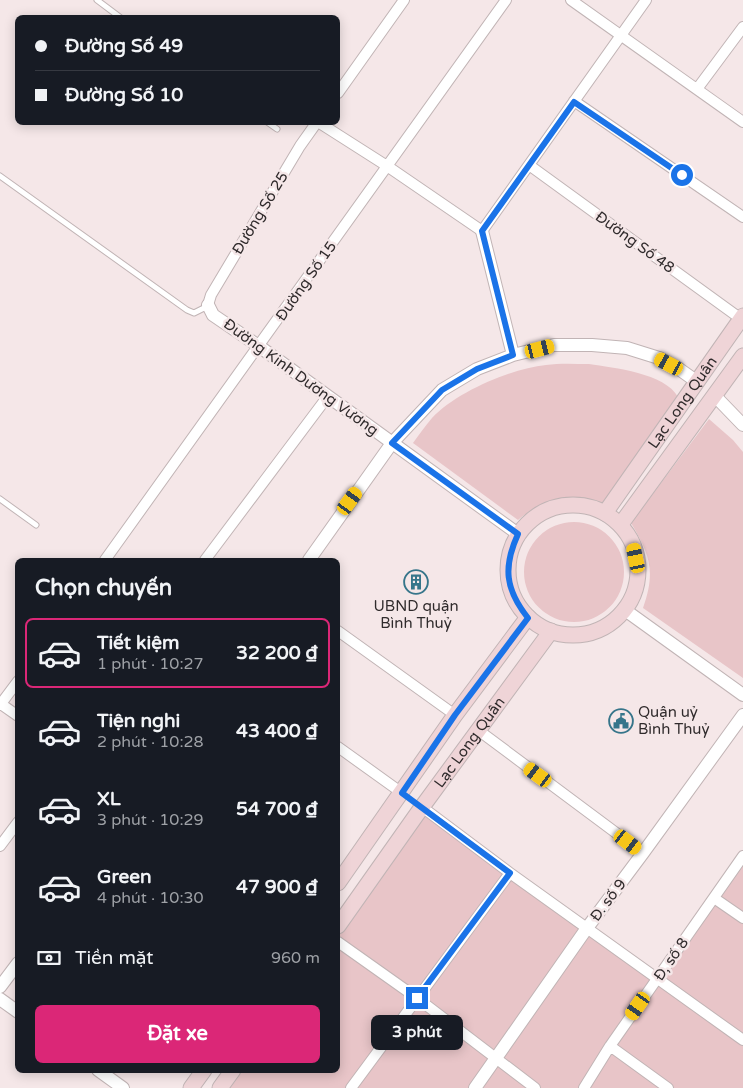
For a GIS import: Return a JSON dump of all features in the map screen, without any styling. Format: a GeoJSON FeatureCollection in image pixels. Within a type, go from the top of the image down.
{"type":"FeatureCollection","features":[{"type":"Feature","properties":{"kind":"main road","name":"Lạc Long Quân"},"geometry":{"type":"LineString","coordinates":[[605,513],[742,317]]}},
{"type":"Feature","properties":{"kind":"main road","name":"Lạc Long Quân"},"geometry":{"type":"LineString","coordinates":[[621,524],[743,356]]}},
{"type":"Feature","properties":{"kind":"main road"},"geometry":{"type":"LineString","coordinates":[[696,381],[715,396]]}},
{"type":"Feature","properties":{"kind":"main road"},"geometry":{"type":"LineString","coordinates":[[567,505],[586,506],[605,513],[621,524],[630,536],[638,568],[635,590],[625,610],[610,624],[591,633],[571,635],[551,632],[528,618],[516,603],[510,587],[507,569],[510,551],[518,534],[531,520],[548,510],[567,505]]}},
{"type":"Feature","properties":{"kind":"main road","name":"Lạc Long Quân"},"geometry":{"type":"LineString","coordinates":[[340,880],[455,715],[528,618]]}},
{"type":"Feature","properties":{"kind":"main road","name":"Lạc Long Quân"},"geometry":{"type":"LineString","coordinates":[[340,923],[422,806],[551,632]]}},
{"type":"Feature","properties":{"kind":"main road"},"geometry":{"type":"LineString","coordinates":[[455,715],[478,730]]}},
{"type":"Feature","properties":{"kind":"main road"},"geometry":{"type":"LineString","coordinates":[[402,793],[422,806]]}},
{"type":"Feature","properties":{"kind":"main road"},"geometry":{"type":"LineString","coordinates":[[191,1088],[202,1073]]}},
{"type":"Feature","properties":{"kind":"main road"},"geometry":{"type":"LineString","coordinates":[[220,1088],[231,1073]]}},
{"type":"Feature","properties":{"kind":"street"},"geometry":{"type":"LineString","coordinates":[[340,90],[404,0]]}},
{"type":"Feature","properties":{"kind":"street","name":"Đường Số 15"},"geometry":{"type":"LineString","coordinates":[[106,558],[260,347],[506,0]]}},
{"type":"Feature","properties":{"kind":"street"},"geometry":{"type":"LineString","coordinates":[[571,0],[743,122]]}},
{"type":"Feature","properties":{"kind":"street"},"geometry":{"type":"LineString","coordinates":[[482,231],[646,0]]}},
{"type":"Feature","properties":{"kind":"street"},"geometry":{"type":"LineString","coordinates":[[697,89],[743,28]]}},
{"type":"Feature","properties":{"kind":"street"},"geometry":{"type":"LineString","coordinates":[[574,102],[743,217]]}},
{"type":"Feature","properties":{"kind":"street","name":"Đường Số 25"},"geometry":{"type":"LineString","coordinates":[[208,305],[211,295],[300,146],[316,125]]}},
{"type":"Feature","properties":{"kind":"street"},"geometry":{"type":"LineString","coordinates":[[323,125],[482,231],[513,355]]}},
{"type":"Feature","properties":{"kind":"street","name":"Đường Số 48"},"geometry":{"type":"LineString","coordinates":[[529,165],[742,317]]}},
{"type":"Feature","properties":{"kind":"street","name":"Đường Kinh Dương Vương"},"geometry":{"type":"LineString","coordinates":[[208,305],[213,315],[518,534]]}},
{"type":"Feature","properties":{"kind":"street"},"geometry":{"type":"LineString","coordinates":[[310,558],[392,443],[442,390],[477,369],[513,355],[554,345],[592,344],[628,348],[659,358],[696,381]]}},
{"type":"Feature","properties":{"kind":"street"},"geometry":{"type":"LineString","coordinates":[[206,558],[328,396]]}},
{"type":"Feature","properties":{"kind":"street"},"geometry":{"type":"LineString","coordinates":[[715,396],[743,425]]}},
{"type":"Feature","properties":{"kind":"street"},"geometry":{"type":"LineString","coordinates":[[625,610],[743,695]]}},
{"type":"Feature","properties":{"kind":"street"},"geometry":{"type":"LineString","coordinates":[[340,632],[455,715]]}},
{"type":"Feature","properties":{"kind":"street"},"geometry":{"type":"LineString","coordinates":[[15,685],[0,704],[15,714]]}},
{"type":"Feature","properties":{"kind":"street","name":"Đ. số 9"},"geometry":{"type":"LineString","coordinates":[[475,1088],[587,928],[644,853],[743,715]]}},
{"type":"Feature","properties":{"kind":"street"},"geometry":{"type":"LineString","coordinates":[[478,730],[644,853]]}},
{"type":"Feature","properties":{"kind":"street"},"geometry":{"type":"LineString","coordinates":[[340,748],[402,793]]}},
{"type":"Feature","properties":{"kind":"street"},"geometry":{"type":"LineString","coordinates":[[422,806],[510,873],[743,1040]]}},
{"type":"Feature","properties":{"kind":"street"},"geometry":{"type":"LineString","coordinates":[[0,846],[15,826]]}},
{"type":"Feature","properties":{"kind":"street","name":"Đ, số 8"},"geometry":{"type":"LineString","coordinates":[[584,1088],[610,1046],[743,856]]}},
{"type":"Feature","properties":{"kind":"street"},"geometry":{"type":"LineString","coordinates":[[351,1088],[510,873]]}},
{"type":"Feature","properties":{"kind":"street"},"geometry":{"type":"LineString","coordinates":[[714,898],[743,918]]}},
{"type":"Feature","properties":{"kind":"street"},"geometry":{"type":"LineString","coordinates":[[340,943],[417,998],[535,1088]]}},
{"type":"Feature","properties":{"kind":"street"},"geometry":{"type":"LineString","coordinates":[[0,988],[15,967]]}},
{"type":"Feature","properties":{"kind":"street"},"geometry":{"type":"LineString","coordinates":[[0,999],[15,1010]]}},
{"type":"Feature","properties":{"kind":"street"},"geometry":{"type":"LineString","coordinates":[[610,1046],[668,1088]]}},
{"type":"Feature","properties":{"kind":"street"},"geometry":{"type":"LineString","coordinates":[[102,1073],[124,1088]]}},
{"type":"Feature","properties":{"kind":"lane"},"geometry":{"type":"LineString","coordinates":[[97,0],[117,15]]}},
{"type":"Feature","properties":{"kind":"lane"},"geometry":{"type":"LineString","coordinates":[[272,125],[277,129]]}},
{"type":"Feature","properties":{"kind":"lane"},"geometry":{"type":"LineString","coordinates":[[0,176],[184,308],[194,312],[208,305]]}},
{"type":"Feature","properties":{"kind":"lane"},"geometry":{"type":"LineString","coordinates":[[0,499],[36,525]]}},
{"type":"Feature","properties":{"kind":"shaded area"},"geometry":{"type":"Polygon","coordinates":[[[557,364],[589,364],[625,370],[651,377],[662,382],[678,397],[601,505],[577,500],[553,501],[538,506],[518,520],[413,443],[432,418],[443,408],[455,399],[485,383],[532,367],[557,364]]]}},
{"type":"Feature","properties":{"kind":"shaded area"},"geometry":{"type":"Polygon","coordinates":[[[709,419],[733,440],[743,452],[743,678],[643,608],[649,584],[649,564],[647,554],[631,523],[709,419]]]}},
{"type":"Feature","properties":{"kind":"shaded area"},"geometry":{"type":"Polygon","coordinates":[[[574,522],[593,526],[609,537],[620,553],[624,572],[620,591],[609,607],[593,618],[574,622],[555,618],[539,607],[528,591],[524,572],[528,553],[539,537],[555,526],[574,522]]]}},
{"type":"Feature","properties":{"kind":"shaded area"},"geometry":{"type":"Polygon","coordinates":[[[422,807],[657,978],[743,859],[743,1088],[220,1088],[231,1073],[340,1073],[340,923],[422,807]]]}},
{"type":"Feature","properties":{"kind":"place","name":"UBND quận Bình Thuỷ"},"geometry":{"type":"Point","coordinates":[416,582]}},
{"type":"Feature","properties":{"kind":"place","name":"Quận uỷ Bình Thuỷ"},"geometry":{"type":"Point","coordinates":[621,721]}},
{"type":"Feature","properties":{"kind":"route"},"geometry":{"type":"LineString","coordinates":[[417,998],[510,873],[402,793],[455,715],[528,618],[516,603],[510,587],[507,569],[510,551],[518,534],[392,443],[442,390],[477,369],[513,355],[482,231],[574,102],[682,175]]}}]}
